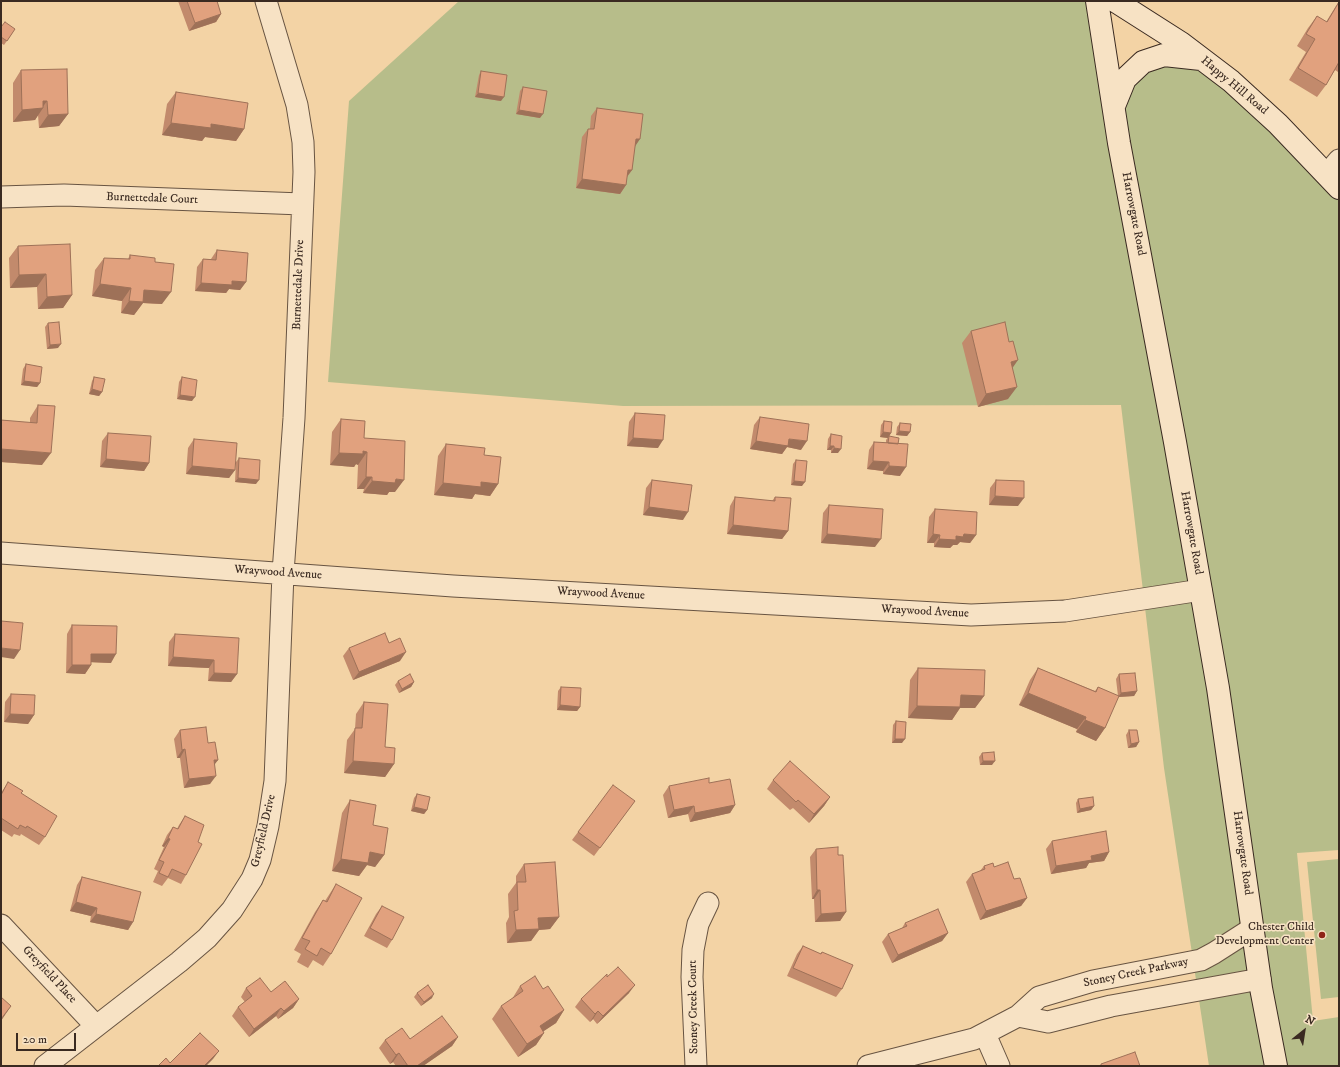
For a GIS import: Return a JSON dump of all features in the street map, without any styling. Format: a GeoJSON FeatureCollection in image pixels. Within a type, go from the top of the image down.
{"type":"FeatureCollection","features":[{"type":"Feature","properties":{"kind":"main road","name":"Harrowgate Road"},"geometry":{"type":"LineString","coordinates":[[1097,1],[1114,106],[1218,688],[1260,979],[1276,1066]]}},
{"type":"Feature","properties":{"kind":"main road","name":"Happy Hill Road"},"geometry":{"type":"LineString","coordinates":[[1115,1],[1181,43],[1231,81],[1335,174]]}},
{"type":"Feature","properties":{"kind":"main road"},"geometry":{"type":"LineString","coordinates":[[1114,106],[1125,79],[1143,62],[1164,54],[1202,59]]}},
{"type":"Feature","properties":{"kind":"street","name":"Burnettedale Drive"},"geometry":{"type":"LineString","coordinates":[[266,1],[297,104],[303,142],[294,422],[283,573]]}},
{"type":"Feature","properties":{"kind":"street","name":"Burnettedale Court"},"geometry":{"type":"LineString","coordinates":[[1,197],[64,195],[302,204]]}},
{"type":"Feature","properties":{"kind":"street","name":"Wraywood Avenue"},"geometry":{"type":"LineString","coordinates":[[1,553],[461,586],[971,615],[1064,611],[1200,590]]}},
{"type":"Feature","properties":{"kind":"street","name":"Greyfield Drive"},"geometry":{"type":"LineString","coordinates":[[45,1066],[179,962],[207,938],[232,910],[252,879],[260,860],[268,826],[275,781],[283,573]]}},
{"type":"Feature","properties":{"kind":"street","name":"Stoney Creek Court"},"geometry":{"type":"LineString","coordinates":[[696,1066],[692,977],[693,950],[698,924],[708,903]]}},
{"type":"Feature","properties":{"kind":"street","name":"Greyfield Place"},"geometry":{"type":"LineString","coordinates":[[1,924],[96,1026]]}},
{"type":"Feature","properties":{"kind":"street","name":"Stoney Creek Parkway"},"geometry":{"type":"LineString","coordinates":[[868,1066],[962,1042],[985,1034],[1018,1016],[1039,997],[1093,981],[1201,960],[1253,928]]}},
{"type":"Feature","properties":{"kind":"street"},"geometry":{"type":"LineString","coordinates":[[1018,1016],[1048,1022],[1111,1006],[1260,979]]}},
{"type":"Feature","properties":{"kind":"street"},"geometry":{"type":"LineString","coordinates":[[985,1034],[1000,1066]]}},
{"type":"Feature","properties":{"kind":"green space"},"geometry":{"type":"Polygon","coordinates":[[[459,1],[1097,1],[1113,105],[1143,62],[1202,59],[1339,188],[1339,850],[1297,853],[1313,1021],[1339,1017],[1339,1066],[1209,1066],[1164,768],[1121,405],[623,406],[328,382],[349,101],[459,1]]]}},
{"type":"Feature","properties":{"kind":"green space","name":"Chester Child Development Center"},"geometry":{"type":"Polygon","coordinates":[[[1339,859],[1339,997],[1321,999],[1307,862],[1339,859]]]}},
{"type":"Feature","properties":{"kind":"building"},"geometry":{"type":"Polygon","coordinates":[[[187,1],[217,1],[221,14],[195,23],[187,1]]]}},
{"type":"Feature","properties":{"kind":"building"},"geometry":{"type":"Polygon","coordinates":[[[1339,2],[1339,62],[1326,85],[1298,68],[1315,39],[1306,34],[1317,16],[1327,22],[1339,2]]]}},
{"type":"Feature","properties":{"kind":"building"},"geometry":{"type":"Polygon","coordinates":[[[5,22],[15,29],[7,41],[1,37],[1,27],[5,22]]]}},
{"type":"Feature","properties":{"kind":"building"},"geometry":{"type":"Polygon","coordinates":[[[67,69],[68,114],[48,115],[47,101],[43,101],[43,108],[22,110],[21,70],[67,69]]]}},
{"type":"Feature","properties":{"kind":"building"},"geometry":{"type":"Polygon","coordinates":[[[481,71],[507,75],[504,97],[478,93],[481,71]]]}},
{"type":"Feature","properties":{"kind":"building"},"geometry":{"type":"Polygon","coordinates":[[[523,87],[547,91],[543,114],[519,110],[523,87]]]}},
{"type":"Feature","properties":{"kind":"building"},"geometry":{"type":"Polygon","coordinates":[[[176,92],[248,103],[244,129],[211,124],[211,128],[171,123],[176,92]]]}},
{"type":"Feature","properties":{"kind":"building"},"geometry":{"type":"Polygon","coordinates":[[[597,108],[643,114],[640,139],[636,139],[632,170],[628,170],[626,185],[582,179],[588,129],[594,129],[597,108]]]}},
{"type":"Feature","properties":{"kind":"building"},"geometry":{"type":"Polygon","coordinates":[[[70,244],[72,295],[47,297],[46,274],[19,275],[18,246],[70,244]]]}},
{"type":"Feature","properties":{"kind":"building"},"geometry":{"type":"Polygon","coordinates":[[[217,250],[248,253],[246,282],[232,281],[232,285],[201,283],[203,259],[216,260],[217,250]]]}},
{"type":"Feature","properties":{"kind":"building"},"geometry":{"type":"Polygon","coordinates":[[[130,255],[155,258],[155,262],[174,264],[171,292],[144,290],[143,302],[129,301],[131,288],[100,284],[104,258],[130,259],[130,255]]]}},
{"type":"Feature","properties":{"kind":"building"},"geometry":{"type":"Polygon","coordinates":[[[59,322],[61,344],[50,345],[48,323],[59,322]]]}},
{"type":"Feature","properties":{"kind":"building"},"geometry":{"type":"Polygon","coordinates":[[[1005,322],[1009,342],[1013,341],[1018,360],[1011,362],[1017,387],[986,394],[971,331],[1005,322]]]}},
{"type":"Feature","properties":{"kind":"building"},"geometry":{"type":"Polygon","coordinates":[[[26,364],[42,367],[40,383],[24,381],[26,364]]]}},
{"type":"Feature","properties":{"kind":"building"},"geometry":{"type":"Polygon","coordinates":[[[94,377],[105,379],[102,392],[92,389],[94,377]]]}},
{"type":"Feature","properties":{"kind":"building"},"geometry":{"type":"Polygon","coordinates":[[[182,377],[197,380],[195,397],[180,395],[182,377]]]}},
{"type":"Feature","properties":{"kind":"building"},"geometry":{"type":"Polygon","coordinates":[[[38,405],[55,406],[51,453],[1,449],[1,420],[37,423],[38,405]]]}},
{"type":"Feature","properties":{"kind":"building"},"geometry":{"type":"Polygon","coordinates":[[[635,413],[665,415],[663,440],[633,438],[635,413]]]}},
{"type":"Feature","properties":{"kind":"building"},"geometry":{"type":"Polygon","coordinates":[[[760,417],[809,424],[807,441],[789,439],[788,446],[756,441],[760,417]]]}},
{"type":"Feature","properties":{"kind":"building"},"geometry":{"type":"Polygon","coordinates":[[[341,419],[365,421],[364,438],[405,441],[404,480],[396,479],[395,483],[372,481],[372,477],[366,477],[367,452],[363,451],[363,454],[339,453],[341,419]]]}},
{"type":"Feature","properties":{"kind":"building"},"geometry":{"type":"Polygon","coordinates":[[[884,421],[892,422],[891,433],[883,432],[884,421]]]}},
{"type":"Feature","properties":{"kind":"building"},"geometry":{"type":"Polygon","coordinates":[[[900,423],[911,424],[910,432],[899,431],[900,423]]]}},
{"type":"Feature","properties":{"kind":"building"},"geometry":{"type":"Polygon","coordinates":[[[108,433],[151,436],[149,463],[106,459],[108,433]]]}},
{"type":"Feature","properties":{"kind":"building"},"geometry":{"type":"Polygon","coordinates":[[[831,434],[842,436],[841,449],[830,446],[831,434]]]}},
{"type":"Feature","properties":{"kind":"building"},"geometry":{"type":"Polygon","coordinates":[[[889,436],[899,438],[898,444],[888,443],[889,436]]]}},
{"type":"Feature","properties":{"kind":"building"},"geometry":{"type":"Polygon","coordinates":[[[194,439],[237,443],[235,470],[192,466],[194,439]]]}},
{"type":"Feature","properties":{"kind":"building"},"geometry":{"type":"Polygon","coordinates":[[[874,442],[908,444],[906,467],[889,466],[889,462],[873,461],[874,442]]]}},
{"type":"Feature","properties":{"kind":"building"},"geometry":{"type":"Polygon","coordinates":[[[446,444],[485,448],[484,455],[501,457],[498,484],[481,482],[481,487],[443,483],[446,444]]]}},
{"type":"Feature","properties":{"kind":"building"},"geometry":{"type":"Polygon","coordinates":[[[239,458],[260,460],[259,480],[238,478],[239,458]]]}},
{"type":"Feature","properties":{"kind":"building"},"geometry":{"type":"Polygon","coordinates":[[[796,460],[807,461],[805,482],[794,481],[796,460]]]}},
{"type":"Feature","properties":{"kind":"building"},"geometry":{"type":"Polygon","coordinates":[[[652,480],[692,485],[688,512],[649,507],[652,480]]]}},
{"type":"Feature","properties":{"kind":"building"},"geometry":{"type":"Polygon","coordinates":[[[996,480],[1024,481],[1024,498],[995,496],[996,480]]]}},
{"type":"Feature","properties":{"kind":"building"},"geometry":{"type":"Polygon","coordinates":[[[735,497],[775,501],[775,497],[791,498],[788,531],[733,525],[735,497]]]}},
{"type":"Feature","properties":{"kind":"building"},"geometry":{"type":"Polygon","coordinates":[[[829,505],[883,509],[881,539],[827,534],[829,505]]]}},
{"type":"Feature","properties":{"kind":"building"},"geometry":{"type":"Polygon","coordinates":[[[935,509],[977,512],[976,535],[964,534],[963,537],[956,536],[956,540],[939,539],[940,535],[933,534],[935,509]]]}},
{"type":"Feature","properties":{"kind":"building"},"geometry":{"type":"Polygon","coordinates":[[[1,621],[23,623],[20,650],[1,648],[1,621]]]}},
{"type":"Feature","properties":{"kind":"building"},"geometry":{"type":"Polygon","coordinates":[[[72,625],[117,626],[116,654],[91,654],[91,665],[72,665],[72,625]]]}},
{"type":"Feature","properties":{"kind":"building"},"geometry":{"type":"Polygon","coordinates":[[[385,633],[389,643],[400,638],[406,652],[359,672],[349,648],[385,633]]]}},
{"type":"Feature","properties":{"kind":"building"},"geometry":{"type":"Polygon","coordinates":[[[175,634],[239,638],[237,674],[214,673],[214,660],[173,657],[175,634]]]}},
{"type":"Feature","properties":{"kind":"building"},"geometry":{"type":"Polygon","coordinates":[[[918,668],[985,670],[984,696],[961,695],[960,707],[917,706],[918,668]]]}},
{"type":"Feature","properties":{"kind":"building"},"geometry":{"type":"Polygon","coordinates":[[[1038,668],[1096,692],[1098,687],[1119,696],[1105,728],[1085,720],[1086,717],[1028,693],[1038,668]]]}},
{"type":"Feature","properties":{"kind":"building"},"geometry":{"type":"Polygon","coordinates":[[[1135,673],[1137,691],[1121,693],[1119,674],[1135,673]]]}},
{"type":"Feature","properties":{"kind":"building"},"geometry":{"type":"Polygon","coordinates":[[[410,674],[414,682],[402,689],[398,681],[410,674]]]}},
{"type":"Feature","properties":{"kind":"building"},"geometry":{"type":"Polygon","coordinates":[[[561,687],[581,688],[580,707],[560,705],[561,687]]]}},
{"type":"Feature","properties":{"kind":"building"},"geometry":{"type":"Polygon","coordinates":[[[11,694],[35,695],[34,715],[10,714],[11,694]]]}},
{"type":"Feature","properties":{"kind":"building"},"geometry":{"type":"Polygon","coordinates":[[[364,702],[388,704],[385,747],[395,748],[394,764],[353,761],[355,728],[362,728],[364,702]]]}},
{"type":"Feature","properties":{"kind":"building"},"geometry":{"type":"Polygon","coordinates":[[[896,721],[906,722],[905,739],[895,739],[896,721]]]}},
{"type":"Feature","properties":{"kind":"building"},"geometry":{"type":"Polygon","coordinates":[[[206,727],[208,743],[215,742],[218,760],[214,760],[216,776],[189,779],[185,749],[182,750],[180,730],[206,727]]]}},
{"type":"Feature","properties":{"kind":"building"},"geometry":{"type":"Polygon","coordinates":[[[1129,730],[1137,730],[1139,742],[1131,744],[1129,730]]]}},
{"type":"Feature","properties":{"kind":"building"},"geometry":{"type":"Polygon","coordinates":[[[994,752],[995,761],[983,761],[982,753],[994,752]]]}},
{"type":"Feature","properties":{"kind":"building"},"geometry":{"type":"Polygon","coordinates":[[[790,761],[830,797],[814,814],[798,800],[796,802],[773,780],[790,761]]]}},
{"type":"Feature","properties":{"kind":"building"},"geometry":{"type":"Polygon","coordinates":[[[709,778],[709,783],[730,779],[735,805],[695,813],[694,806],[674,810],[669,786],[709,778]]]}},
{"type":"Feature","properties":{"kind":"building"},"geometry":{"type":"Polygon","coordinates":[[[8,782],[23,791],[21,793],[57,816],[45,837],[27,826],[26,828],[20,825],[18,829],[1,818],[1,795],[8,782]]]}},
{"type":"Feature","properties":{"kind":"building"},"geometry":{"type":"Polygon","coordinates":[[[613,785],[635,801],[600,848],[578,832],[613,785]]]}},
{"type":"Feature","properties":{"kind":"building"},"geometry":{"type":"Polygon","coordinates":[[[417,794],[430,797],[427,810],[414,807],[417,794]]]}},
{"type":"Feature","properties":{"kind":"building"},"geometry":{"type":"Polygon","coordinates":[[[1093,797],[1094,806],[1080,809],[1078,799],[1093,797]]]}},
{"type":"Feature","properties":{"kind":"building"},"geometry":{"type":"Polygon","coordinates":[[[350,800],[376,805],[373,825],[388,828],[384,855],[370,852],[368,863],[341,859],[350,800]]]}},
{"type":"Feature","properties":{"kind":"building"},"geometry":{"type":"Polygon","coordinates":[[[185,816],[204,825],[198,842],[202,844],[186,875],[172,869],[168,877],[159,873],[164,862],[159,860],[170,839],[168,838],[173,827],[178,829],[185,816]]]}},
{"type":"Feature","properties":{"kind":"building"},"geometry":{"type":"Polygon","coordinates":[[[1106,831],[1109,852],[1091,856],[1092,860],[1056,866],[1052,841],[1106,831]]]}},
{"type":"Feature","properties":{"kind":"building"},"geometry":{"type":"Polygon","coordinates":[[[838,847],[838,855],[843,855],[846,912],[821,914],[820,890],[817,890],[816,849],[838,847]]]}},
{"type":"Feature","properties":{"kind":"building"},"geometry":{"type":"Polygon","coordinates":[[[555,862],[559,917],[538,918],[539,929],[516,930],[514,911],[518,910],[517,882],[526,882],[524,864],[555,862]]]}},
{"type":"Feature","properties":{"kind":"building"},"geometry":{"type":"Polygon","coordinates":[[[1008,862],[1014,879],[1020,878],[1027,898],[986,911],[972,874],[985,869],[984,866],[993,863],[994,867],[1008,862]]]}},
{"type":"Feature","properties":{"kind":"building"},"geometry":{"type":"Polygon","coordinates":[[[82,877],[141,892],[133,922],[96,914],[97,908],[76,902],[82,877]]]}},
{"type":"Feature","properties":{"kind":"building"},"geometry":{"type":"Polygon","coordinates":[[[336,884],[362,898],[331,954],[321,948],[317,956],[305,949],[310,941],[302,938],[323,900],[327,902],[336,884]]]}},
{"type":"Feature","properties":{"kind":"building"},"geometry":{"type":"Polygon","coordinates":[[[382,906],[404,917],[392,940],[370,928],[382,906]]]}},
{"type":"Feature","properties":{"kind":"building"},"geometry":{"type":"Polygon","coordinates":[[[938,909],[948,933],[898,955],[888,934],[907,926],[905,923],[938,909]]]}},
{"type":"Feature","properties":{"kind":"building"},"geometry":{"type":"Polygon","coordinates":[[[803,946],[853,965],[842,989],[793,968],[803,946]]]}},
{"type":"Feature","properties":{"kind":"building"},"geometry":{"type":"Polygon","coordinates":[[[618,967],[635,985],[603,1016],[598,1011],[595,1014],[581,999],[607,974],[607,977],[618,967]]]}},
{"type":"Feature","properties":{"kind":"building"},"geometry":{"type":"Polygon","coordinates":[[[535,976],[543,989],[548,986],[564,1010],[540,1026],[544,1033],[527,1044],[501,1006],[523,991],[520,986],[535,976]]]}},
{"type":"Feature","properties":{"kind":"building"},"geometry":{"type":"Polygon","coordinates":[[[260,978],[271,992],[285,981],[299,999],[284,1011],[281,1008],[254,1029],[238,1007],[252,996],[246,988],[260,978]]]}},
{"type":"Feature","properties":{"kind":"building"},"geometry":{"type":"Polygon","coordinates":[[[428,985],[434,994],[424,1002],[417,993],[428,985]]]}},
{"type":"Feature","properties":{"kind":"building"},"geometry":{"type":"Polygon","coordinates":[[[1,997],[11,1006],[1,1019],[1,997]]]}},
{"type":"Feature","properties":{"kind":"building"},"geometry":{"type":"Polygon","coordinates":[[[442,1016],[458,1037],[417,1066],[408,1066],[399,1053],[396,1055],[385,1040],[402,1028],[410,1039],[442,1016]]]}},
{"type":"Feature","properties":{"kind":"building"},"geometry":{"type":"Polygon","coordinates":[[[200,1033],[219,1051],[204,1066],[158,1066],[166,1058],[170,1063],[200,1033]]]}},
{"type":"Feature","properties":{"kind":"building"},"geometry":{"type":"Polygon","coordinates":[[[1135,1052],[1140,1066],[1101,1066],[1101,1064],[1135,1052]]]}},
{"type":"Feature","properties":{"kind":"place","name":"Chester Child Development Center"},"geometry":{"type":"Point","coordinates":[1322,935]}}]}
